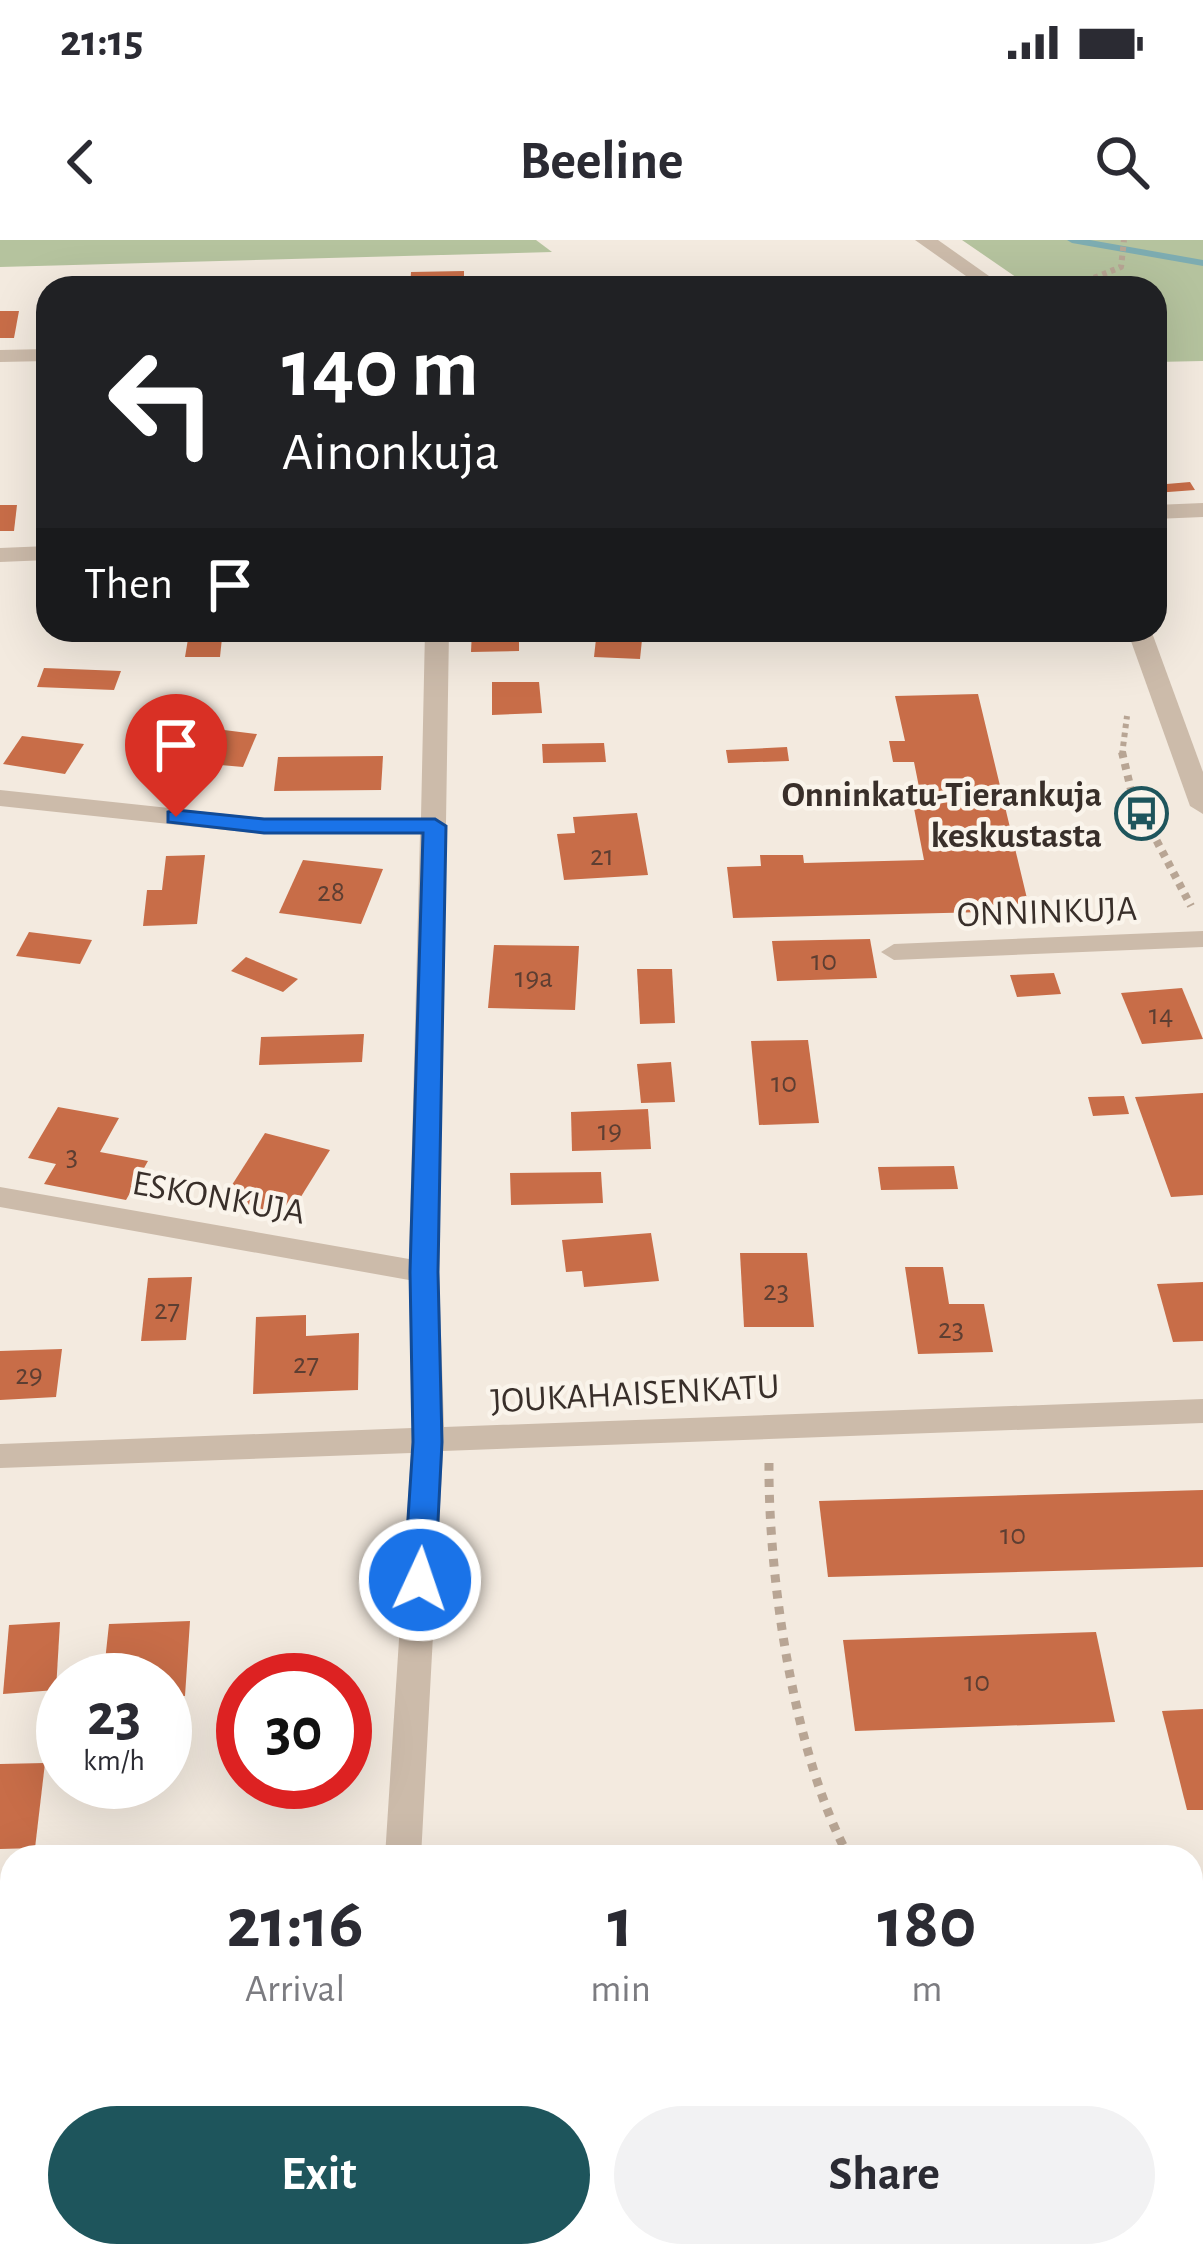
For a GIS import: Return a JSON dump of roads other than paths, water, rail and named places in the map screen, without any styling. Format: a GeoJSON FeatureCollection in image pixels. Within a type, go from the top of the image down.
{"type":"FeatureCollection","features":[{"type":"Feature","properties":{"kind":"street"},"geometry":{"type":"LineString","coordinates":[[925,240],[978,276]]}},
{"type":"Feature","properties":{"kind":"street"},"geometry":{"type":"LineString","coordinates":[[0,356],[36,355]]}},
{"type":"Feature","properties":{"kind":"street"},"geometry":{"type":"LineString","coordinates":[[1167,512],[1203,510]]}},
{"type":"Feature","properties":{"kind":"street"},"geometry":{"type":"LineString","coordinates":[[0,555],[36,554]]}},
{"type":"Feature","properties":{"kind":"street"},"geometry":{"type":"LineString","coordinates":[[405,1845],[428,1442],[424,1272],[437,642]]}},
{"type":"Feature","properties":{"kind":"street"},"geometry":{"type":"LineString","coordinates":[[1145,642],[1187,725],[1203,806]]}},
{"type":"Feature","properties":{"kind":"street"},"geometry":{"type":"LineString","coordinates":[[0,798],[264,826],[435,826]]}},
{"type":"Feature","properties":{"kind":"street","name":"ONNINKUJA"},"geometry":{"type":"LineString","coordinates":[[894,952],[1203,939]]}},
{"type":"Feature","properties":{"kind":"street","name":"ESKONKUJA"},"geometry":{"type":"LineString","coordinates":[[0,1197],[424,1272]]}},
{"type":"Feature","properties":{"kind":"street","name":"JOUKAHAISENKATU"},"geometry":{"type":"LineString","coordinates":[[0,1456],[428,1442],[770,1423],[1203,1412]]}},
{"type":"Feature","properties":{"kind":"waterway"},"geometry":{"type":"LineString","coordinates":[[1072,240],[1203,263]]}},
{"type":"Feature","properties":{"kind":"place","name":"Onninkatu-Tierankuja keskustasta"},"geometry":{"type":"Point","coordinates":[1141,814]}}]}
